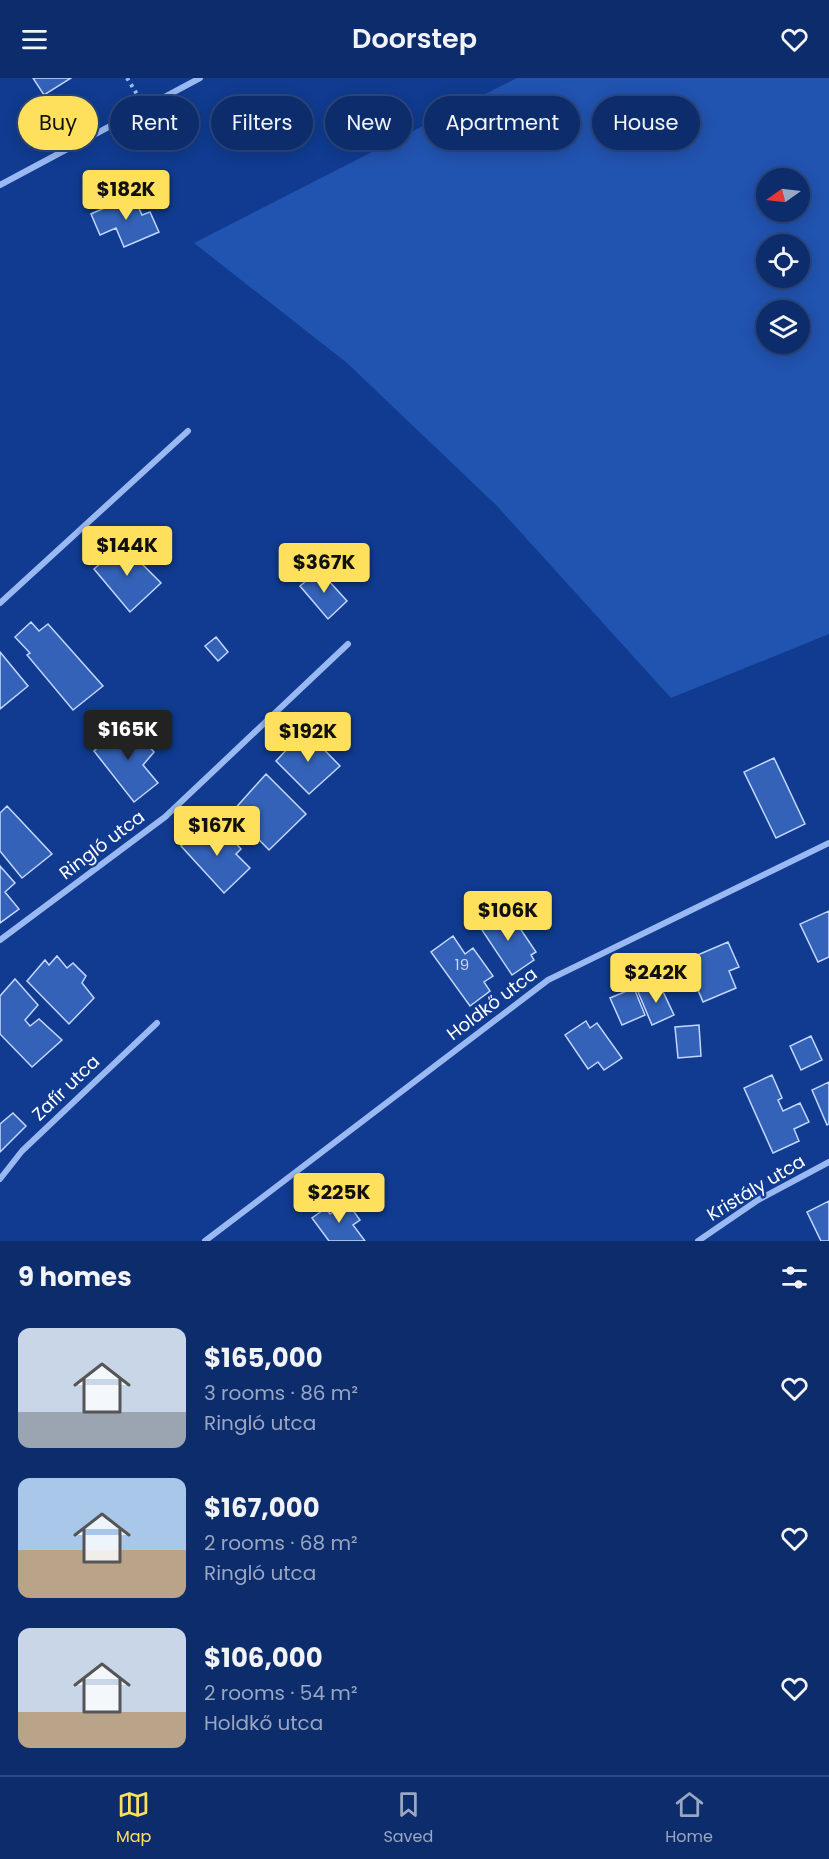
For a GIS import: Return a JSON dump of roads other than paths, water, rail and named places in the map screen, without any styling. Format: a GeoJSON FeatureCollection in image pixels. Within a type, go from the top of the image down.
{"type":"FeatureCollection","features":[{"type":"Feature","properties":{"kind":"street"},"geometry":{"type":"LineString","coordinates":[[0,185],[200,78]]}},
{"type":"Feature","properties":{"kind":"street"},"geometry":{"type":"LineString","coordinates":[[0,603],[188,431]]}},
{"type":"Feature","properties":{"kind":"street","name":"Ringló utca"},"geometry":{"type":"LineString","coordinates":[[0,940],[165,817],[348,644]]}},
{"type":"Feature","properties":{"kind":"street","name":"Holdkő utca"},"geometry":{"type":"LineString","coordinates":[[205,1241],[548,980],[829,843]]}},
{"type":"Feature","properties":{"kind":"street","name":"Zafír utca"},"geometry":{"type":"LineString","coordinates":[[0,1179],[22,1151],[157,1023]]}},
{"type":"Feature","properties":{"kind":"street","name":"Kristály utca"},"geometry":{"type":"LineString","coordinates":[[699,1241],[758,1200],[829,1162]]}}]}
